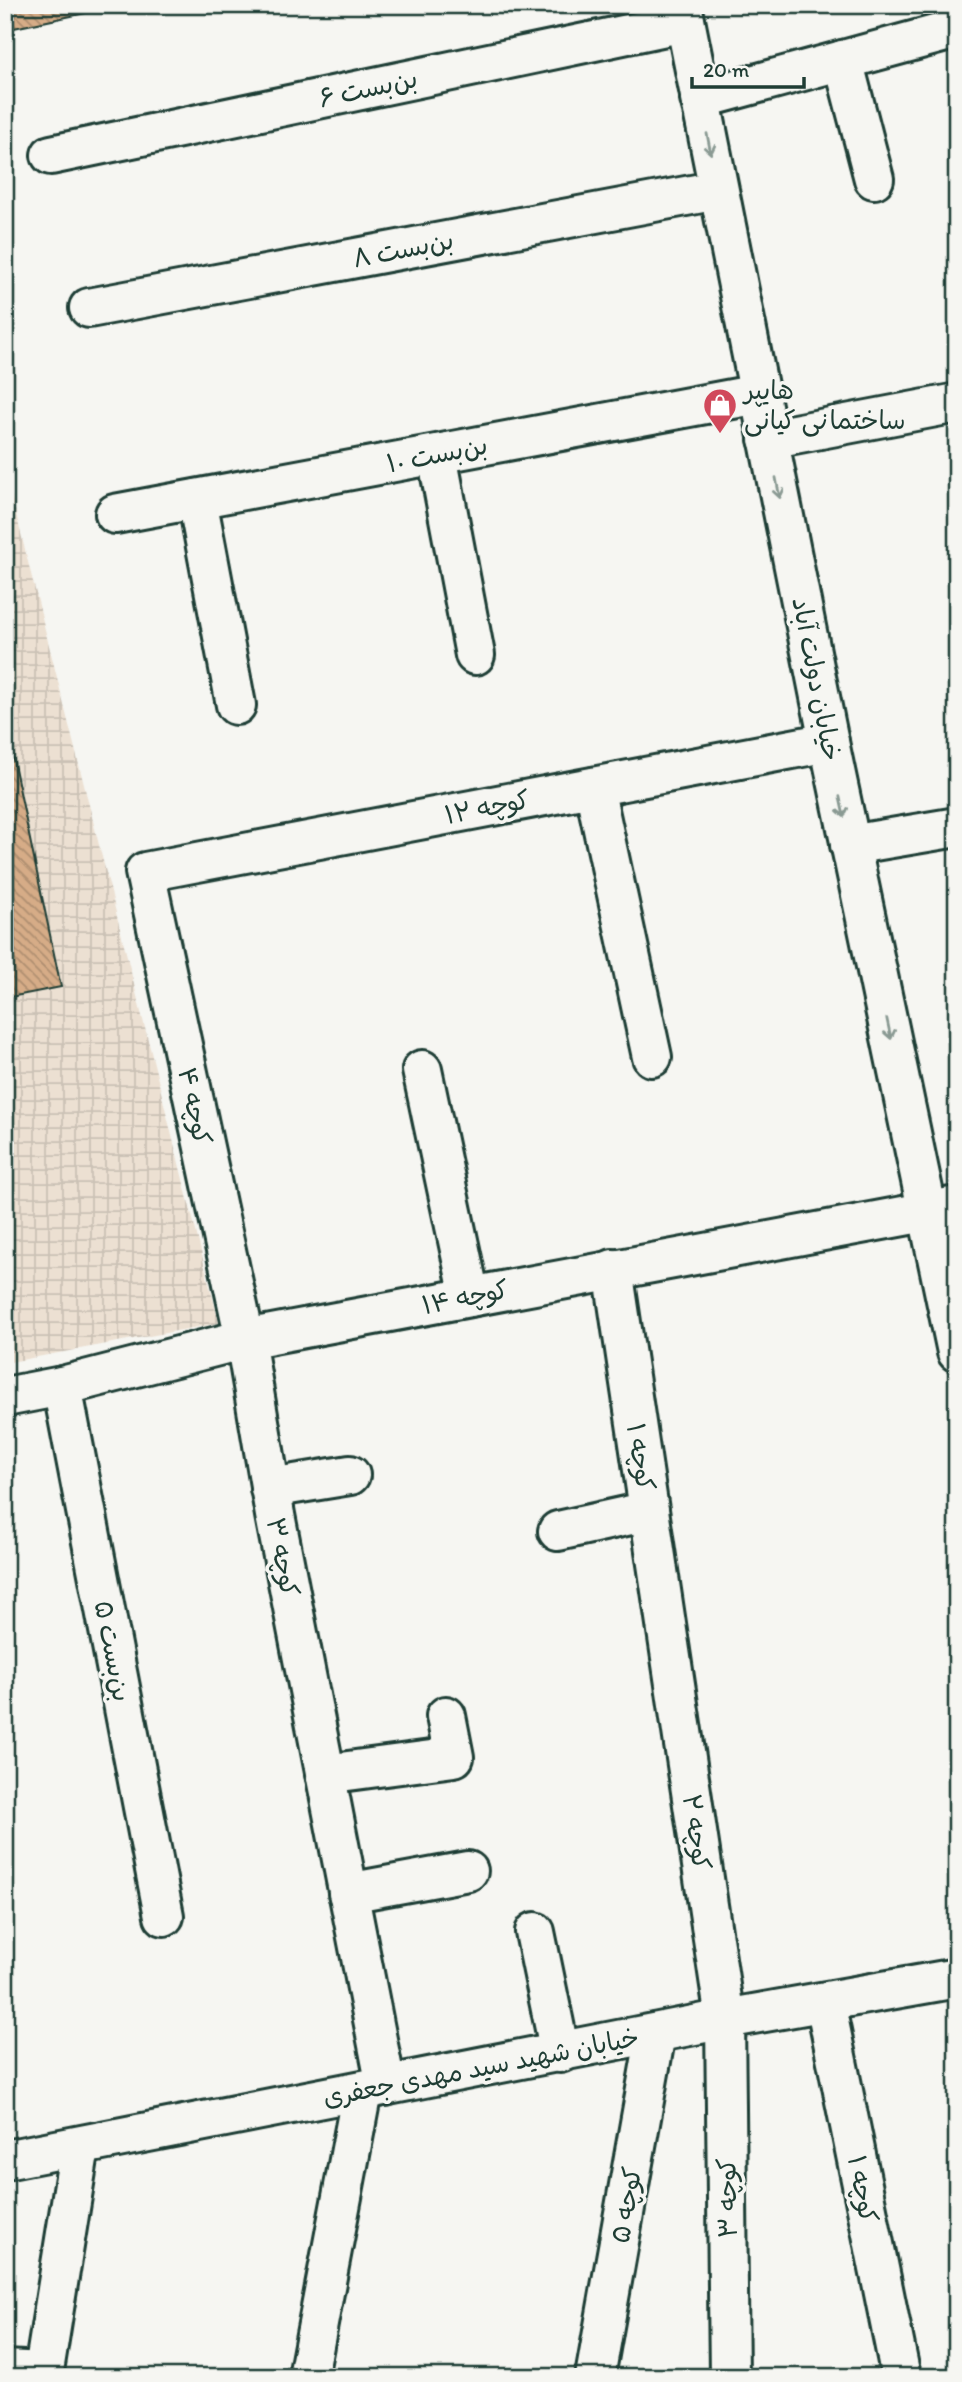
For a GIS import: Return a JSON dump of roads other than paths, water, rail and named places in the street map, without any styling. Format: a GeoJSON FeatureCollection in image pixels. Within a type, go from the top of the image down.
{"type":"FeatureCollection","features":[{"type":"Feature","properties":{"kind":"street","name":"خیابان دولت آباد"},"geometry":{"type":"LineString","coordinates":[[684,13],[850,845],[942,1208],[957,1352]]}},
{"type":"Feature","properties":{"kind":"street","name":"بن‌بست ۶"},"geometry":{"type":"LineString","coordinates":[[51,155],[684,13]]}},
{"type":"Feature","properties":{"kind":"street"},"geometry":{"type":"LineString","coordinates":[[700,99],[957,29]]}},
{"type":"Feature","properties":{"kind":"street"},"geometry":{"type":"LineString","coordinates":[[844,60],[874,179]]}},
{"type":"Feature","properties":{"kind":"street","name":"بن‌بست ۸"},"geometry":{"type":"LineString","coordinates":[[89,308],[718,190]]}},
{"type":"Feature","properties":{"kind":"street","name":"بن‌بست ۱۰"},"geometry":{"type":"LineString","coordinates":[[115,514],[759,394]]}},
{"type":"Feature","properties":{"kind":"street"},"geometry":{"type":"LineString","coordinates":[[768,439],[957,403]]}},
{"type":"Feature","properties":{"kind":"street"},"geometry":{"type":"LineString","coordinates":[[437,454],[475,655]]}},
{"type":"Feature","properties":{"kind":"street"},"geometry":{"type":"LineString","coordinates":[[197,499],[236,705]]}},
{"type":"Feature","properties":{"kind":"street","name":"کوچه ۱۲"},"geometry":{"type":"LineString","coordinates":[[145,872],[829,742]]}},
{"type":"Feature","properties":{"kind":"street"},"geometry":{"type":"LineString","coordinates":[[594,787],[652,1057]]}},
{"type":"Feature","properties":{"kind":"street"},"geometry":{"type":"LineString","coordinates":[[850,845],[957,827]]}},
{"type":"Feature","properties":{"kind":"street","name":"کوچه ۴"},"geometry":{"type":"LineString","coordinates":[[145,872],[245,1339]]}},
{"type":"Feature","properties":{"kind":"street"},"geometry":{"type":"LineString","coordinates":[[422,1070],[470,1297]]}},
{"type":"Feature","properties":{"kind":"street","name":"کوچه ۱۴"},"geometry":{"type":"LineString","coordinates":[[5,1397],[62,1386],[245,1339],[942,1208]]}},
{"type":"Feature","properties":{"kind":"street","name":"کوچه ۱"},"geometry":{"type":"LineString","coordinates":[[613,1269],[669,1645]]}},
{"type":"Feature","properties":{"kind":"street","name":"کوچه ۳"},"geometry":{"type":"LineString","coordinates":[[245,1339],[270,1488],[348,1893],[374,2088]]}},
{"type":"Feature","properties":{"kind":"street","name":"بن‌بست ۵"},"geometry":{"type":"LineString","coordinates":[[62,1386],[164,1916]]}},
{"type":"Feature","properties":{"kind":"street"},"geometry":{"type":"LineString","coordinates":[[270,1488],[351,1475]]}},
{"type":"Feature","properties":{"kind":"street"},"geometry":{"type":"LineString","coordinates":[[558,1531],[649,1511]]}},
{"type":"Feature","properties":{"kind":"street","name":"کوچه ۲"},"geometry":{"type":"LineString","coordinates":[[669,1645],[725,2020]]}},
{"type":"Feature","properties":{"kind":"street"},"geometry":{"type":"LineString","coordinates":[[325,1774],[454,1757],[446,1716]]}},
{"type":"Feature","properties":{"kind":"street"},"geometry":{"type":"LineString","coordinates":[[348,1893],[468,1871]]}},
{"type":"Feature","properties":{"kind":"street"},"geometry":{"type":"LineString","coordinates":[[535,1931],[561,2053]]}},
{"type":"Feature","properties":{"kind":"street","name":"خیابان شهید سید مهدی جعفری"},"geometry":{"type":"LineString","coordinates":[[5,2160],[656,2033],[957,1978]]}},
{"type":"Feature","properties":{"kind":"street","name":"کوچه ۱"},"geometry":{"type":"LineString","coordinates":[[825,2002],[901,2377]]}},
{"type":"Feature","properties":{"kind":"street","name":"کوچه ۳"},"geometry":{"type":"LineString","coordinates":[[725,2020],[729,2377]]}},
{"type":"Feature","properties":{"kind":"street","name":"کوچه ۵"},"geometry":{"type":"LineString","coordinates":[[595,2377],[656,2033]]}},
{"type":"Feature","properties":{"kind":"street"},"geometry":{"type":"LineString","coordinates":[[308,2377],[374,2088]]}},
{"type":"Feature","properties":{"kind":"street"},"geometry":{"type":"LineString","coordinates":[[5,2370],[43,2374],[80,2146]]}},
{"type":"Feature","properties":{"kind":"place","name":"هایپر ساختمانی کیانی"},"geometry":{"type":"Point","coordinates":[720,435]}}]}
